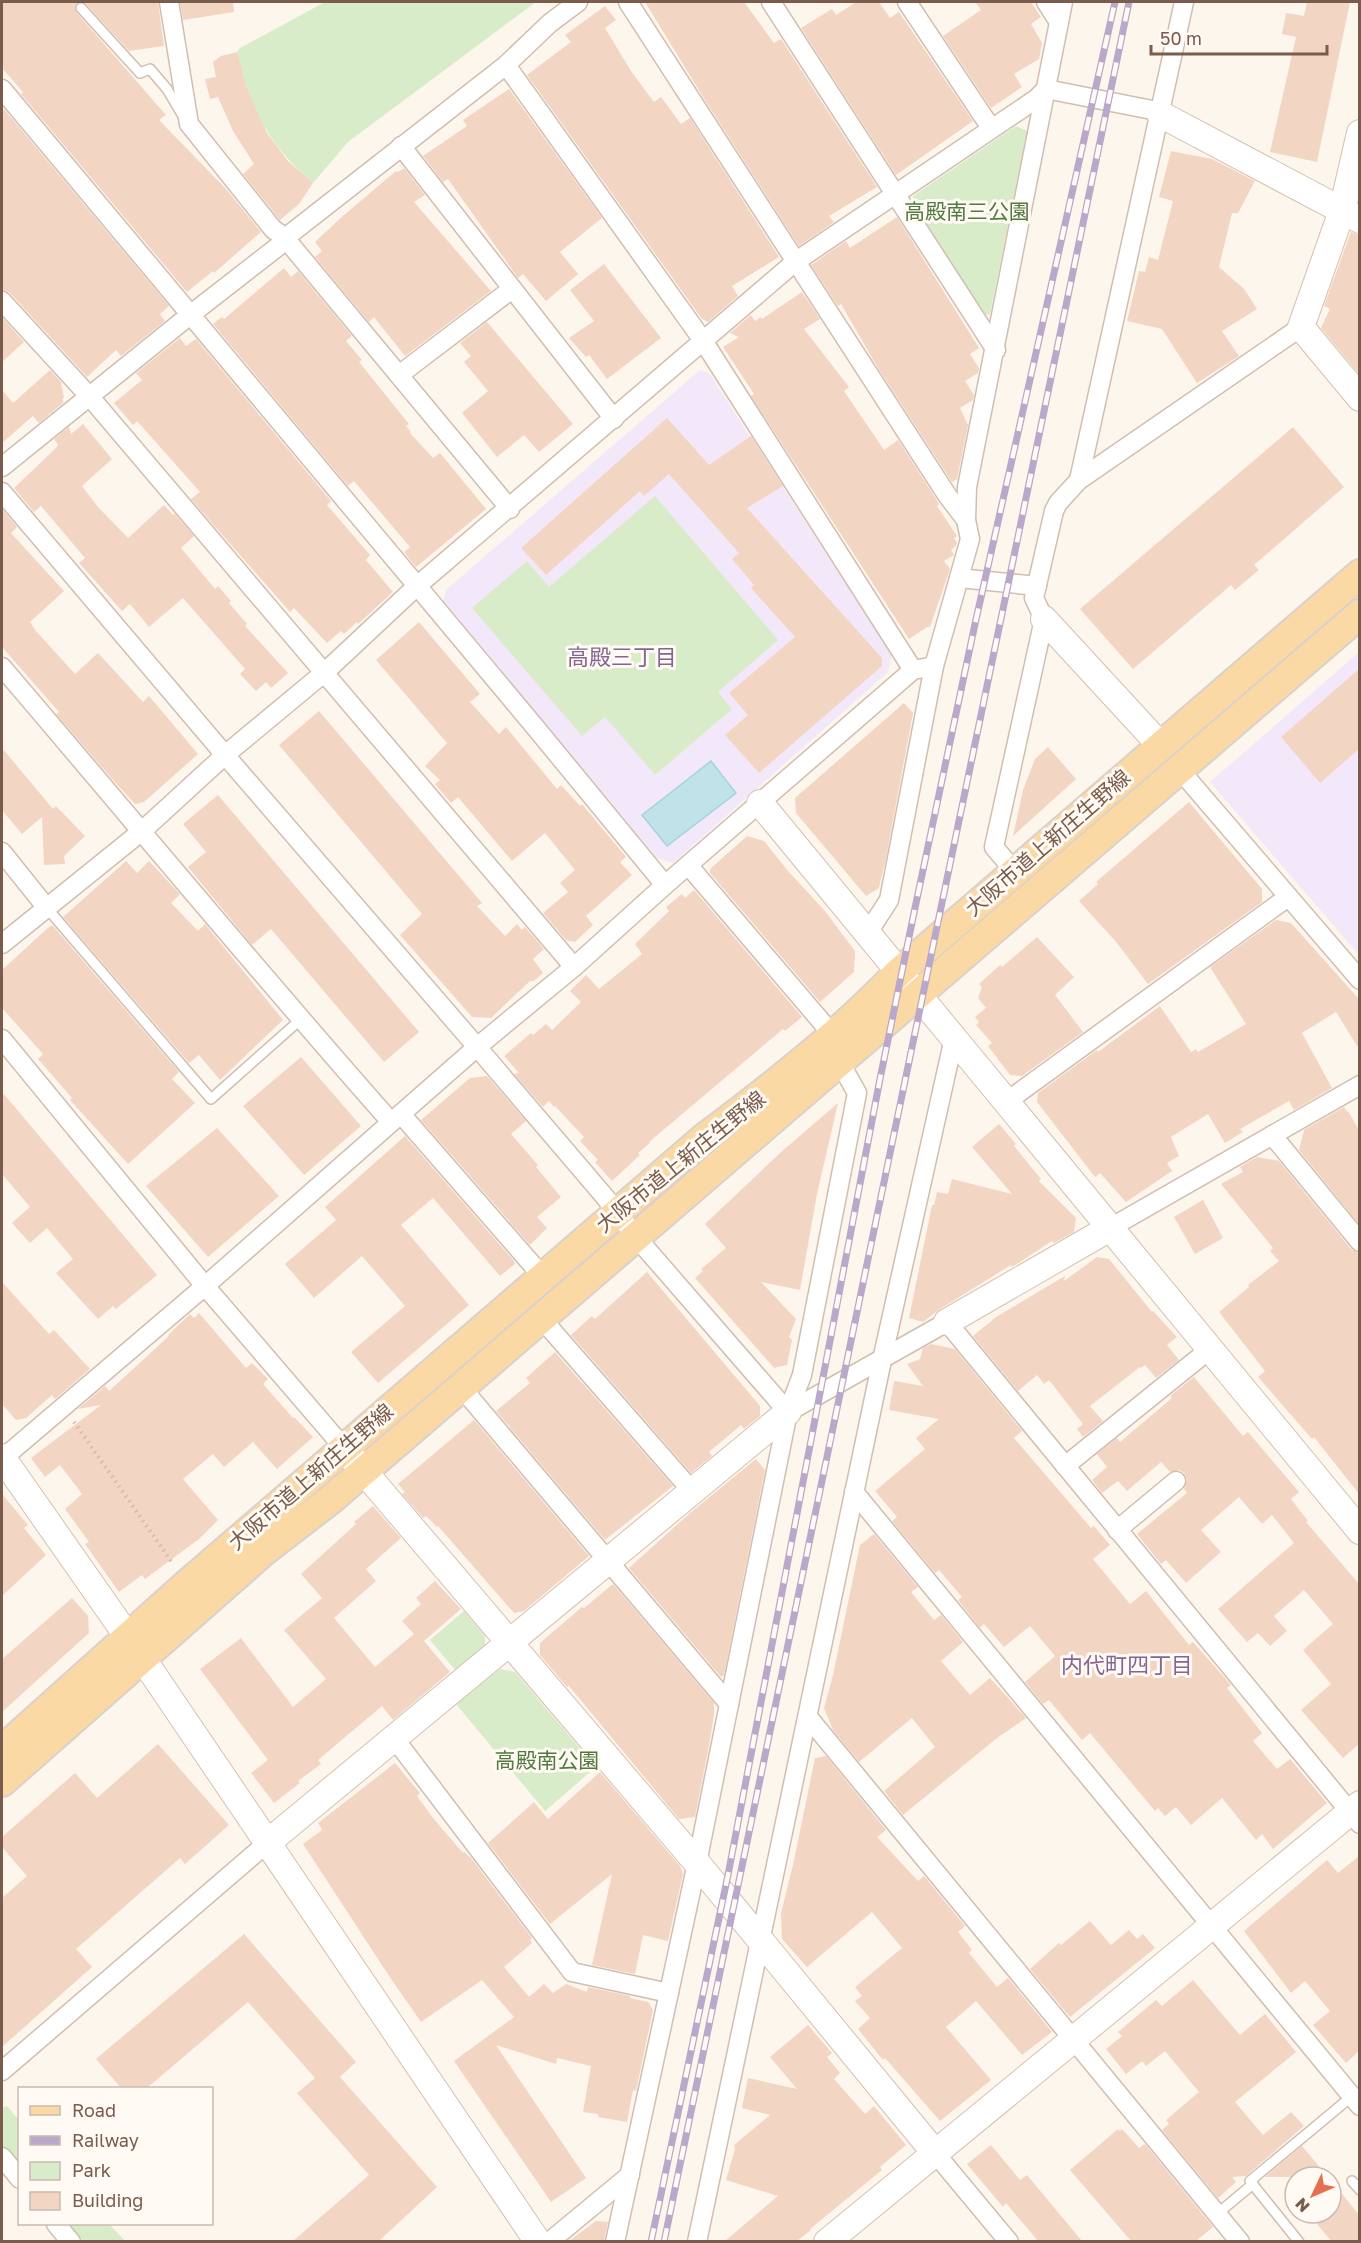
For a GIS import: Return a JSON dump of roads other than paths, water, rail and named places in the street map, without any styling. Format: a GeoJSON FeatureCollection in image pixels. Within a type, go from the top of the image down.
{"type":"FeatureCollection","features":[{"type":"Feature","properties":{"kind":"main road","name":"大阪市道上新庄生野線"},"geometry":{"type":"LineString","coordinates":[[2,1782],[135,1647],[186,1585],[704,1138],[765,1092],[877,995],[899,972],[1359,574]]}},
{"type":"Feature","properties":{"kind":"main road","name":"大阪市道上新庄生野線"},"geometry":{"type":"LineString","coordinates":[[2,1750],[329,1501],[1359,614]]}},
{"type":"Feature","properties":{"kind":"street"},"geometry":{"type":"LineString","coordinates":[[169,2],[189,124],[273,229],[285,238],[510,509]]}},
{"type":"Feature","properties":{"kind":"street"},"geometry":{"type":"LineString","coordinates":[[2,467],[190,315],[280,246],[285,238],[506,65],[550,22],[578,2]]}},
{"type":"Feature","properties":{"kind":"street"},"geometry":{"type":"LineString","coordinates":[[628,2],[947,495],[966,520]]}},
{"type":"Feature","properties":{"kind":"street"},"geometry":{"type":"LineString","coordinates":[[771,2],[996,350]]}},
{"type":"Feature","properties":{"kind":"street"},"geometry":{"type":"LineString","coordinates":[[907,2],[991,128]]}},
{"type":"Feature","properties":{"kind":"street"},"geometry":{"type":"LineString","coordinates":[[1046,2],[1059,22]]}},
{"type":"Feature","properties":{"kind":"street"},"geometry":{"type":"LineString","coordinates":[[867,933],[889,900],[934,666],[970,539],[966,520],[968,487],[1063,2]]}},
{"type":"Feature","properties":{"kind":"street"},"geometry":{"type":"LineString","coordinates":[[1079,480],[1185,2]]}},
{"type":"Feature","properties":{"kind":"street"},"geometry":{"type":"LineString","coordinates":[[506,65],[704,342],[913,670]]}},
{"type":"Feature","properties":{"kind":"street"},"geometry":{"type":"LineString","coordinates":[[2,88],[665,885]]}},
{"type":"Feature","properties":{"kind":"street"},"geometry":{"type":"LineString","coordinates":[[2,944],[142,831],[225,755],[326,672],[417,586],[510,509],[795,262],[1036,99],[1046,89]]}},
{"type":"Feature","properties":{"kind":"street"},"geometry":{"type":"LineString","coordinates":[[1046,89],[1152,110],[1354,211]]}},
{"type":"Feature","properties":{"kind":"street"},"geometry":{"type":"LineString","coordinates":[[1161,746],[1044,619],[1034,598],[1054,511],[1058,503],[1079,480],[1301,327],[1354,211],[1359,133]]}},
{"type":"Feature","properties":{"kind":"street"},"geometry":{"type":"LineString","coordinates":[[401,146],[614,419]]}},
{"type":"Feature","properties":{"kind":"street"},"geometry":{"type":"LineString","coordinates":[[399,375],[512,289]]}},
{"type":"Feature","properties":{"kind":"street"},"geometry":{"type":"LineString","coordinates":[[2,301],[90,397],[326,672],[574,967]]}},
{"type":"Feature","properties":{"kind":"street"},"geometry":{"type":"LineString","coordinates":[[1301,327],[1359,398]]}},
{"type":"Feature","properties":{"kind":"street"},"geometry":{"type":"LineString","coordinates":[[2,492],[477,1047],[636,1237],[788,1412]]}},
{"type":"Feature","properties":{"kind":"street"},"geometry":{"type":"LineString","coordinates":[[959,578],[1037,586]]}},
{"type":"Feature","properties":{"kind":"street"},"geometry":{"type":"LineString","coordinates":[[1015,872],[994,847],[1044,619]]}},
{"type":"Feature","properties":{"kind":"street"},"geometry":{"type":"LineString","coordinates":[[538,2241],[266,1844],[135,1647],[2,1458],[205,1286],[477,1047],[574,967],[913,670],[934,666]]}},
{"type":"Feature","properties":{"kind":"street"},"geometry":{"type":"LineString","coordinates":[[2,667],[300,1020],[396,1118],[543,1277]]}},
{"type":"Feature","properties":{"kind":"street"},"geometry":{"type":"LineString","coordinates":[[1179,769],[1359,981]]}},
{"type":"Feature","properties":{"kind":"street"},"geometry":{"type":"LineString","coordinates":[[760,802],[1359,1531]]}},
{"type":"Feature","properties":{"kind":"street"},"geometry":{"type":"LineString","coordinates":[[2,852],[46,907]]}},
{"type":"Feature","properties":{"kind":"street"},"geometry":{"type":"LineString","coordinates":[[688,865],[832,1034]]}},
{"type":"Feature","properties":{"kind":"street"},"geometry":{"type":"LineString","coordinates":[[1006,1102],[1288,897]]}},
{"type":"Feature","properties":{"kind":"street"},"geometry":{"type":"LineString","coordinates":[[697,2241],[762,1941],[882,1360],[954,1038]]}},
{"type":"Feature","properties":{"kind":"street"},"geometry":{"type":"LineString","coordinates":[[2,1039],[205,1286],[697,1863],[1009,2241]]}},
{"type":"Feature","properties":{"kind":"street"},"geometry":{"type":"LineString","coordinates":[[615,2241],[697,1863],[788,1412],[802,1375],[856,1093],[839,1061]]}},
{"type":"Feature","properties":{"kind":"street"},"geometry":{"type":"LineString","coordinates":[[2,2071],[266,1844],[788,1412],[1359,1085]]}},
{"type":"Feature","properties":{"kind":"street"},"geometry":{"type":"LineString","coordinates":[[1272,1135],[1359,1242]]}},
{"type":"Feature","properties":{"kind":"street"},"geometry":{"type":"LineString","coordinates":[[541,1318],[692,1491]]}},
{"type":"Feature","properties":{"kind":"street"},"geometry":{"type":"LineString","coordinates":[[827,2241],[1211,1926],[1356,1813],[947,1322]]}},
{"type":"Feature","properties":{"kind":"street"},"geometry":{"type":"LineString","coordinates":[[1065,1466],[1210,1349]]}},
{"type":"Feature","properties":{"kind":"street"},"geometry":{"type":"LineString","coordinates":[[461,1387],[729,1704]]}},
{"type":"Feature","properties":{"kind":"street"},"geometry":{"type":"LineString","coordinates":[[1118,1530],[1176,1481]]}},
{"type":"Feature","properties":{"kind":"street"},"geometry":{"type":"LineString","coordinates":[[854,1492],[1355,2101]]}},
{"type":"Feature","properties":{"kind":"street"},"geometry":{"type":"LineString","coordinates":[[808,1717],[1240,2241]]}},
{"type":"Feature","properties":{"kind":"street"},"geometry":{"type":"LineString","coordinates":[[394,1738],[572,1972],[669,1994]]}},
{"type":"Feature","properties":{"kind":"street"},"geometry":{"type":"LineString","coordinates":[[2,2157],[18,2177]]}},
{"type":"Feature","properties":{"kind":"street"},"geometry":{"type":"LineString","coordinates":[[549,2241],[630,2175]]}},
{"type":"Feature","properties":{"kind":"street"},"geometry":{"type":"LineString","coordinates":[[58,2225],[71,2241]]}},
{"type":"Feature","properties":{"kind":"lane"},"geometry":{"type":"LineString","coordinates":[[81,8],[140,73],[150,69],[167,89],[189,124]]}},
{"type":"Feature","properties":{"kind":"lane"},"geometry":{"type":"LineString","coordinates":[[46,907],[211,1099],[300,1020]]}},
{"type":"Feature","properties":{"kind":"lane"},"geometry":{"type":"LineString","coordinates":[[1299,2241],[1250,2181],[1355,2101]]}},
{"type":"Feature","properties":{"kind":"lane"},"geometry":{"type":"LineString","coordinates":[[1352,2181],[1359,2190]]}},
{"type":"Feature","properties":{"kind":"lane"},"geometry":{"type":"LineString","coordinates":[[1217,2214],[1253,2184]]}},
{"type":"Feature","properties":{"kind":"water"},"geometry":{"type":"Polygon","coordinates":[[[711,761],[736,793],[667,846],[642,815],[711,761]]]}},
{"type":"Feature","properties":{"kind":"railway"},"geometry":{"type":"LineString","coordinates":[[651,2242],[728,1875],[880,1079],[915,908],[975,624],[1115,2]]}},
{"type":"Feature","properties":{"kind":"railway"},"geometry":{"type":"LineString","coordinates":[[664,2242],[1129,2]]}},
{"type":"Feature","properties":{"kind":"district","name":"高殿三丁目"},"geometry":{"type":"Point","coordinates":[622,657]}},
{"type":"Feature","properties":{"kind":"district","name":"内代町四丁目"},"geometry":{"type":"Point","coordinates":[1127,1665]}},
{"type":"Feature","properties":{"kind":"park label","name":"高殿南三公園"},"geometry":{"type":"Point","coordinates":[967,212]}},
{"type":"Feature","properties":{"kind":"park label","name":"高殿南公園"},"geometry":{"type":"Point","coordinates":[547,1761]}}]}
